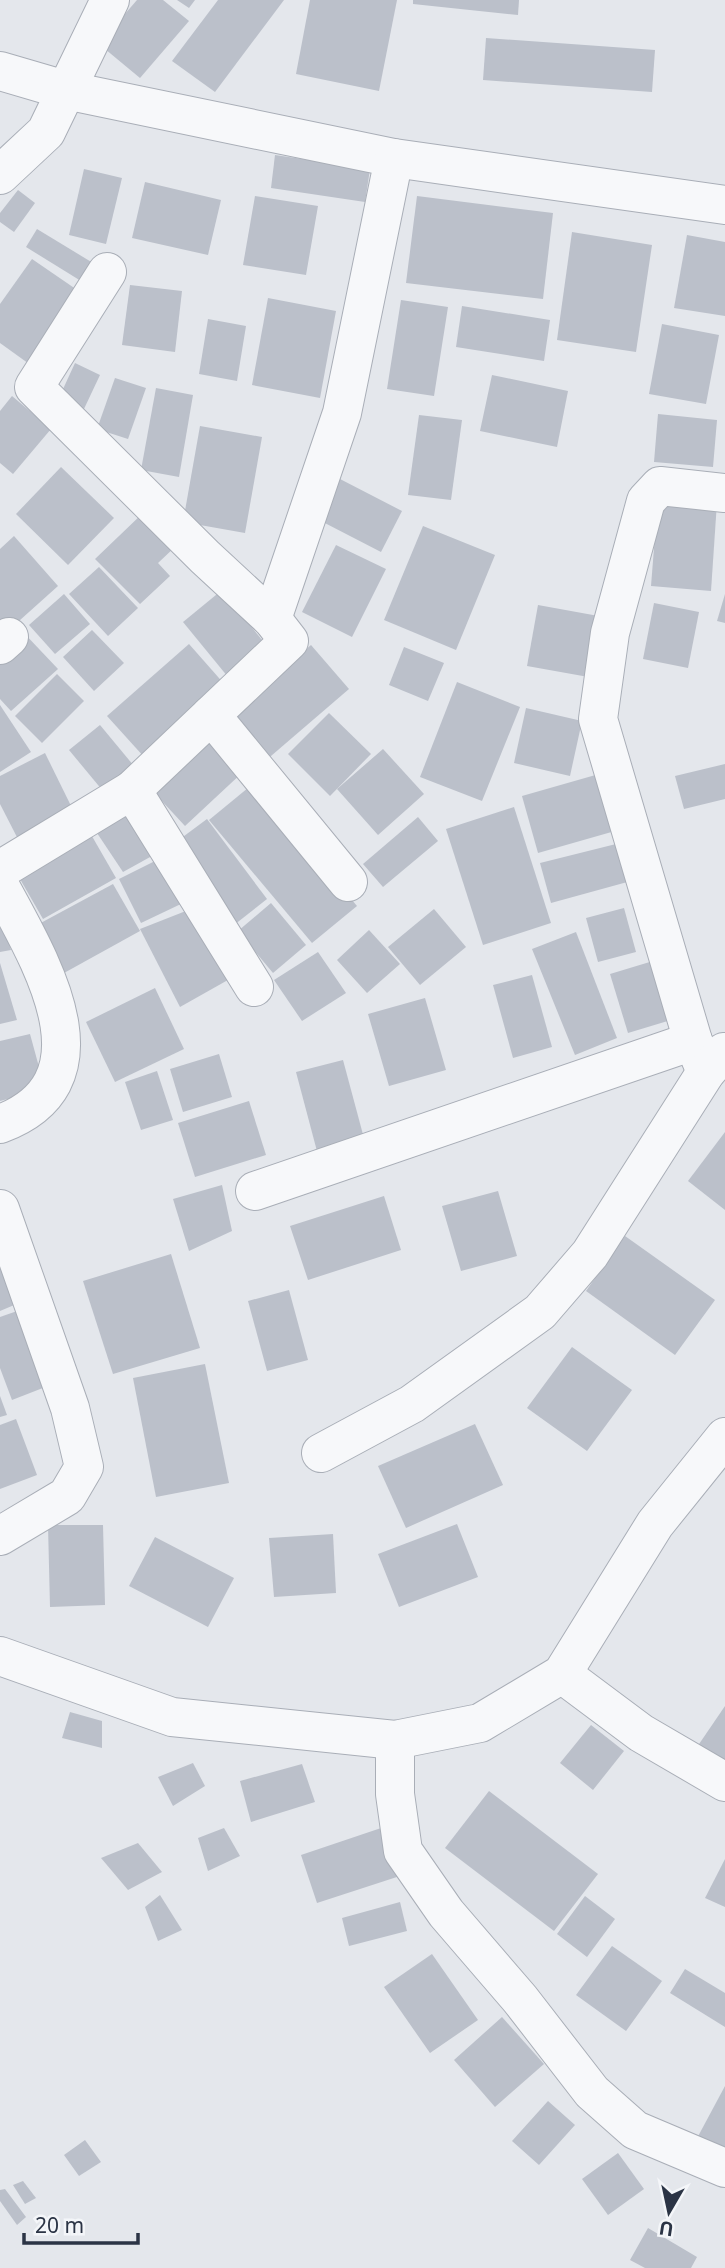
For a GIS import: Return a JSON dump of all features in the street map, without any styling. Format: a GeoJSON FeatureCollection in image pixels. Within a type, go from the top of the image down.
{"type":"FeatureCollection","features":[{"type":"Feature","properties":{"kind":"street"},"geometry":{"type":"LineString","coordinates":[[33,80],[110,0]]}},
{"type":"Feature","properties":{"kind":"street"},"geometry":{"type":"LineString","coordinates":[[33,80],[394,158],[725,205]]}},
{"type":"Feature","properties":{"kind":"street"},"geometry":{"type":"LineString","coordinates":[[0,175],[46,132],[33,80]]}},
{"type":"Feature","properties":{"kind":"street"},"geometry":{"type":"LineString","coordinates":[[272,619],[342,413],[394,158]]}},
{"type":"Feature","properties":{"kind":"street"},"geometry":{"type":"LineString","coordinates":[[0,870],[132,790],[289,641],[272,619],[205,557],[34,387],[107,272]]}},
{"type":"Feature","properties":{"kind":"street"},"geometry":{"type":"LineString","coordinates":[[321,1453],[412,1404],[540,1312],[590,1254],[708,1054],[598,719],[610,634],[646,500],[660,486],[725,493]]}},
{"type":"Feature","properties":{"kind":"street"},"geometry":{"type":"LineString","coordinates":[[211,715],[348,882]]}},
{"type":"Feature","properties":{"kind":"street"},"geometry":{"type":"LineString","coordinates":[[132,790],[254,987]]}},
{"type":"Feature","properties":{"kind":"street"},"geometry":{"type":"LineString","coordinates":[[0,886],[57,1003],[62,1028],[52,1082],[40,1102],[18,1118],[0,1124]]}},
{"type":"Feature","properties":{"kind":"street"},"geometry":{"type":"LineString","coordinates":[[255,1191],[708,1054]]}},
{"type":"Feature","properties":{"kind":"street"},"geometry":{"type":"LineString","coordinates":[[0,1209],[71,1408],[84,1467],[67,1496],[0,1536]]}},
{"type":"Feature","properties":{"kind":"street"},"geometry":{"type":"LineString","coordinates":[[0,1656],[172,1717],[395,1741],[480,1723],[562,1674],[655,1524],[725,1437]]}},
{"type":"Feature","properties":{"kind":"street"},"geometry":{"type":"LineString","coordinates":[[562,1674],[641,1732],[725,1782]]}},
{"type":"Feature","properties":{"kind":"street"},"geometry":{"type":"LineString","coordinates":[[395,1741],[395,1794],[403,1851],[438,1903],[520,1999],[592,2092],[635,2130],[725,2168]]}},
{"type":"Feature","properties":{"kind":"building"},"geometry":{"type":"Polygon","coordinates":[[[137,0],[163,0],[189,21],[140,78],[99,44],[137,0]]]}},
{"type":"Feature","properties":{"kind":"building"},"geometry":{"type":"Polygon","coordinates":[[[177,0],[195,0],[189,8],[177,0]]]}},
{"type":"Feature","properties":{"kind":"building"},"geometry":{"type":"Polygon","coordinates":[[[218,0],[284,0],[215,92],[172,61],[218,0]]]}},
{"type":"Feature","properties":{"kind":"building"},"geometry":{"type":"Polygon","coordinates":[[[310,0],[397,0],[379,91],[296,74],[310,0]]]}},
{"type":"Feature","properties":{"kind":"building"},"geometry":{"type":"Polygon","coordinates":[[[413,0],[519,0],[518,15],[413,4],[413,0]]]}},
{"type":"Feature","properties":{"kind":"building"},"geometry":{"type":"Polygon","coordinates":[[[486,38],[655,50],[652,92],[483,80],[486,38]]]}},
{"type":"Feature","properties":{"kind":"building"},"geometry":{"type":"Polygon","coordinates":[[[275,155],[370,169],[365,202],[271,188],[275,155]]]}},
{"type":"Feature","properties":{"kind":"building"},"geometry":{"type":"Polygon","coordinates":[[[84,169],[122,178],[106,244],[69,235],[84,169]]]}},
{"type":"Feature","properties":{"kind":"building"},"geometry":{"type":"Polygon","coordinates":[[[145,182],[221,200],[208,255],[132,238],[145,182]]]}},
{"type":"Feature","properties":{"kind":"building"},"geometry":{"type":"Polygon","coordinates":[[[18,190],[35,203],[14,232],[0,222],[0,213],[18,190]]]}},
{"type":"Feature","properties":{"kind":"building"},"geometry":{"type":"Polygon","coordinates":[[[255,196],[318,206],[306,275],[243,265],[255,196]]]}},
{"type":"Feature","properties":{"kind":"building"},"geometry":{"type":"Polygon","coordinates":[[[417,196],[553,213],[543,299],[406,283],[417,196]]]}},
{"type":"Feature","properties":{"kind":"building"},"geometry":{"type":"Polygon","coordinates":[[[37,229],[93,263],[81,281],[26,247],[37,229]]]}},
{"type":"Feature","properties":{"kind":"building"},"geometry":{"type":"Polygon","coordinates":[[[572,232],[652,245],[636,352],[557,340],[572,232]]]}},
{"type":"Feature","properties":{"kind":"building"},"geometry":{"type":"Polygon","coordinates":[[[687,235],[725,242],[725,316],[674,308],[687,235]]]}},
{"type":"Feature","properties":{"kind":"building"},"geometry":{"type":"Polygon","coordinates":[[[32,259],[83,294],[32,366],[0,343],[0,304],[32,259]]]}},
{"type":"Feature","properties":{"kind":"building"},"geometry":{"type":"Polygon","coordinates":[[[130,285],[182,291],[175,352],[122,345],[130,285]]]}},
{"type":"Feature","properties":{"kind":"building"},"geometry":{"type":"Polygon","coordinates":[[[268,298],[336,311],[320,398],[252,385],[268,298]]]}},
{"type":"Feature","properties":{"kind":"building"},"geometry":{"type":"Polygon","coordinates":[[[401,300],[448,307],[434,396],[387,389],[401,300]]]}},
{"type":"Feature","properties":{"kind":"building"},"geometry":{"type":"Polygon","coordinates":[[[462,306],[550,320],[544,361],[456,347],[462,306]]]}},
{"type":"Feature","properties":{"kind":"building"},"geometry":{"type":"Polygon","coordinates":[[[208,319],[246,326],[237,381],[199,374],[208,319]]]}},
{"type":"Feature","properties":{"kind":"building"},"geometry":{"type":"Polygon","coordinates":[[[662,324],[719,335],[706,404],[649,394],[662,324]]]}},
{"type":"Feature","properties":{"kind":"building"},"geometry":{"type":"Polygon","coordinates":[[[75,363],[100,375],[83,411],[58,400],[75,363]]]}},
{"type":"Feature","properties":{"kind":"building"},"geometry":{"type":"Polygon","coordinates":[[[492,375],[568,391],[557,447],[480,431],[492,375]]]}},
{"type":"Feature","properties":{"kind":"building"},"geometry":{"type":"Polygon","coordinates":[[[115,378],[146,388],[128,439],[97,429],[115,378]]]}},
{"type":"Feature","properties":{"kind":"building"},"geometry":{"type":"Polygon","coordinates":[[[156,388],[193,395],[179,477],[141,470],[156,388]]]}},
{"type":"Feature","properties":{"kind":"building"},"geometry":{"type":"Polygon","coordinates":[[[12,396],[51,429],[13,474],[0,463],[0,411],[12,396]]]}},
{"type":"Feature","properties":{"kind":"building"},"geometry":{"type":"Polygon","coordinates":[[[658,414],[717,420],[713,467],[654,462],[658,414]]]}},
{"type":"Feature","properties":{"kind":"building"},"geometry":{"type":"Polygon","coordinates":[[[419,415],[462,420],[451,500],[408,495],[419,415]]]}},
{"type":"Feature","properties":{"kind":"building"},"geometry":{"type":"Polygon","coordinates":[[[200,426],[262,437],[245,533],[183,522],[200,426]]]}},
{"type":"Feature","properties":{"kind":"building"},"geometry":{"type":"Polygon","coordinates":[[[61,467],[114,518],[68,565],[16,514],[61,467]]]}},
{"type":"Feature","properties":{"kind":"building"},"geometry":{"type":"Polygon","coordinates":[[[340,479],[402,511],[381,552],[319,520],[340,479]]]}},
{"type":"Feature","properties":{"kind":"building"},"geometry":{"type":"Polygon","coordinates":[[[658,498],[717,502],[711,591],[651,586],[658,498]]]}},
{"type":"Feature","properties":{"kind":"building"},"geometry":{"type":"Polygon","coordinates":[[[143,513],[176,546],[158,563],[170,576],[140,604],[95,559],[143,513]]]}},
{"type":"Feature","properties":{"kind":"building"},"geometry":{"type":"Polygon","coordinates":[[[423,526],[495,555],[456,650],[384,620],[423,526]]]}},
{"type":"Feature","properties":{"kind":"building"},"geometry":{"type":"Polygon","coordinates":[[[14,536],[58,586],[0,638],[0,549],[14,536]]]}},
{"type":"Feature","properties":{"kind":"building"},"geometry":{"type":"Polygon","coordinates":[[[336,545],[386,569],[352,637],[302,612],[336,545]]]}},
{"type":"Feature","properties":{"kind":"building"},"geometry":{"type":"Polygon","coordinates":[[[99,567],[138,608],[108,636],[69,594],[99,567]]]}},
{"type":"Feature","properties":{"kind":"building"},"geometry":{"type":"Polygon","coordinates":[[[222,590],[266,645],[228,677],[183,622],[222,590]]]}},
{"type":"Feature","properties":{"kind":"building"},"geometry":{"type":"Polygon","coordinates":[[[64,594],[90,624],[55,654],[29,625],[64,594]]]}},
{"type":"Feature","properties":{"kind":"building"},"geometry":{"type":"Polygon","coordinates":[[[725,594],[725,623],[717,621],[725,594]]]}},
{"type":"Feature","properties":{"kind":"building"},"geometry":{"type":"Polygon","coordinates":[[[654,603],[699,612],[688,668],[643,659],[654,603]]]}},
{"type":"Feature","properties":{"kind":"building"},"geometry":{"type":"Polygon","coordinates":[[[538,605],[604,617],[594,678],[527,666],[538,605]]]}},
{"type":"Feature","properties":{"kind":"building"},"geometry":{"type":"Polygon","coordinates":[[[92,630],[124,663],[94,691],[63,657],[92,630]]]}},
{"type":"Feature","properties":{"kind":"building"},"geometry":{"type":"Polygon","coordinates":[[[22,631],[58,669],[11,711],[0,699],[0,651],[22,631]]]}},
{"type":"Feature","properties":{"kind":"building"},"geometry":{"type":"Polygon","coordinates":[[[189,644],[226,686],[145,758],[107,716],[189,644]]]}},
{"type":"Feature","properties":{"kind":"building"},"geometry":{"type":"Polygon","coordinates":[[[311,645],[349,689],[264,762],[226,718],[311,645]]]}},
{"type":"Feature","properties":{"kind":"building"},"geometry":{"type":"Polygon","coordinates":[[[404,647],[444,663],[428,701],[389,685],[404,647]]]}},
{"type":"Feature","properties":{"kind":"building"},"geometry":{"type":"Polygon","coordinates":[[[57,674],[84,701],[42,743],[15,716],[57,674]]]}},
{"type":"Feature","properties":{"kind":"building"},"geometry":{"type":"Polygon","coordinates":[[[457,682],[520,707],[482,801],[420,777],[457,682]]]}},
{"type":"Feature","properties":{"kind":"building"},"geometry":{"type":"Polygon","coordinates":[[[0,705],[31,752],[0,772],[0,705]]]}},
{"type":"Feature","properties":{"kind":"building"},"geometry":{"type":"Polygon","coordinates":[[[526,708],[582,721],[570,776],[514,763],[526,708]]]}},
{"type":"Feature","properties":{"kind":"building"},"geometry":{"type":"Polygon","coordinates":[[[329,713],[371,754],[330,796],[288,754],[329,713]]]}},
{"type":"Feature","properties":{"kind":"building"},"geometry":{"type":"Polygon","coordinates":[[[100,725],[134,766],[103,791],[69,750],[100,725]]]}},
{"type":"Feature","properties":{"kind":"building"},"geometry":{"type":"Polygon","coordinates":[[[207,732],[244,771],[185,826],[148,786],[207,732]]]}},
{"type":"Feature","properties":{"kind":"building"},"geometry":{"type":"Polygon","coordinates":[[[383,749],[424,794],[378,835],[337,789],[383,749]]]}},
{"type":"Feature","properties":{"kind":"building"},"geometry":{"type":"Polygon","coordinates":[[[45,753],[75,814],[19,841],[0,804],[0,776],[45,753]]]}},
{"type":"Feature","properties":{"kind":"building"},"geometry":{"type":"Polygon","coordinates":[[[725,764],[725,799],[684,809],[675,776],[725,764]]]}},
{"type":"Feature","properties":{"kind":"building"},"geometry":{"type":"Polygon","coordinates":[[[606,772],[622,829],[538,853],[522,796],[606,772]]]}},
{"type":"Feature","properties":{"kind":"building"},"geometry":{"type":"Polygon","coordinates":[[[254,783],[357,906],[312,943],[209,820],[254,783]]]}},
{"type":"Feature","properties":{"kind":"building"},"geometry":{"type":"Polygon","coordinates":[[[132,804],[161,851],[123,872],[93,827],[132,804]]]}},
{"type":"Feature","properties":{"kind":"building"},"geometry":{"type":"Polygon","coordinates":[[[514,807],[551,923],[483,945],[446,829],[514,807]]]}},
{"type":"Feature","properties":{"kind":"building"},"geometry":{"type":"Polygon","coordinates":[[[418,817],[438,841],[383,887],[363,864],[418,817]]]}},
{"type":"Feature","properties":{"kind":"building"},"geometry":{"type":"Polygon","coordinates":[[[207,819],[267,899],[234,925],[172,845],[207,819]]]}},
{"type":"Feature","properties":{"kind":"building"},"geometry":{"type":"Polygon","coordinates":[[[89,831],[116,878],[43,919],[16,872],[89,831]]]}},
{"type":"Feature","properties":{"kind":"building"},"geometry":{"type":"Polygon","coordinates":[[[620,843],[631,881],[551,903],[540,863],[620,843]]]}},
{"type":"Feature","properties":{"kind":"building"},"geometry":{"type":"Polygon","coordinates":[[[161,858],[183,903],[141,923],[119,879],[161,858]]]}},
{"type":"Feature","properties":{"kind":"building"},"geometry":{"type":"Polygon","coordinates":[[[113,884],[140,931],[64,973],[37,925],[113,884]]]}},
{"type":"Feature","properties":{"kind":"building"},"geometry":{"type":"Polygon","coordinates":[[[271,903],[306,945],[273,973],[238,931],[271,903]]]}},
{"type":"Feature","properties":{"kind":"building"},"geometry":{"type":"Polygon","coordinates":[[[196,907],[235,976],[180,1007],[140,929],[196,907]]]}},
{"type":"Feature","properties":{"kind":"building"},"geometry":{"type":"Polygon","coordinates":[[[624,908],[636,952],[598,962],[586,918],[624,908]]]}},
{"type":"Feature","properties":{"kind":"building"},"geometry":{"type":"Polygon","coordinates":[[[434,909],[466,947],[420,985],[388,947],[434,909]]]}},
{"type":"Feature","properties":{"kind":"building"},"geometry":{"type":"Polygon","coordinates":[[[0,914],[11,950],[0,952],[0,914]]]}},
{"type":"Feature","properties":{"kind":"building"},"geometry":{"type":"Polygon","coordinates":[[[369,930],[400,964],[367,993],[337,960],[369,930]]]}},
{"type":"Feature","properties":{"kind":"building"},"geometry":{"type":"Polygon","coordinates":[[[576,932],[617,1038],[575,1055],[532,949],[576,932]]]}},
{"type":"Feature","properties":{"kind":"building"},"geometry":{"type":"Polygon","coordinates":[[[318,952],[346,993],[302,1021],[274,980],[318,952]]]}},
{"type":"Feature","properties":{"kind":"building"},"geometry":{"type":"Polygon","coordinates":[[[653,961],[671,1020],[628,1033],[610,974],[653,961]]]}},
{"type":"Feature","properties":{"kind":"building"},"geometry":{"type":"Polygon","coordinates":[[[0,963],[17,1020],[0,1024],[0,963]]]}},
{"type":"Feature","properties":{"kind":"building"},"geometry":{"type":"Polygon","coordinates":[[[532,975],[552,1047],[513,1058],[493,985],[532,975]]]}},
{"type":"Feature","properties":{"kind":"building"},"geometry":{"type":"Polygon","coordinates":[[[155,988],[184,1049],[115,1082],[86,1022],[155,988]]]}},
{"type":"Feature","properties":{"kind":"building"},"geometry":{"type":"Polygon","coordinates":[[[425,998],[446,1070],[389,1086],[368,1014],[425,998]]]}},
{"type":"Feature","properties":{"kind":"building"},"geometry":{"type":"Polygon","coordinates":[[[30,1034],[45,1089],[0,1101],[0,1041],[30,1034]]]}},
{"type":"Feature","properties":{"kind":"building"},"geometry":{"type":"Polygon","coordinates":[[[219,1054],[232,1097],[183,1112],[170,1069],[219,1054]]]}},
{"type":"Feature","properties":{"kind":"building"},"geometry":{"type":"Polygon","coordinates":[[[343,1060],[365,1142],[318,1155],[296,1072],[343,1060]]]}},
{"type":"Feature","properties":{"kind":"building"},"geometry":{"type":"Polygon","coordinates":[[[157,1071],[173,1120],[141,1130],[125,1082],[157,1071]]]}},
{"type":"Feature","properties":{"kind":"building"},"geometry":{"type":"Polygon","coordinates":[[[249,1101],[266,1155],[195,1177],[178,1123],[249,1101]]]}},
{"type":"Feature","properties":{"kind":"building"},"geometry":{"type":"Polygon","coordinates":[[[725,1132],[725,1210],[688,1181],[725,1132]]]}},
{"type":"Feature","properties":{"kind":"building"},"geometry":{"type":"Polygon","coordinates":[[[222,1185],[232,1231],[189,1251],[173,1199],[222,1185]]]}},
{"type":"Feature","properties":{"kind":"building"},"geometry":{"type":"Polygon","coordinates":[[[498,1191],[517,1256],[461,1271],[442,1206],[498,1191]]]}},
{"type":"Feature","properties":{"kind":"building"},"geometry":{"type":"Polygon","coordinates":[[[384,1196],[401,1250],[308,1280],[290,1226],[384,1196]]]}},
{"type":"Feature","properties":{"kind":"building"},"geometry":{"type":"Polygon","coordinates":[[[625,1236],[715,1300],[675,1355],[586,1291],[625,1236]]]}},
{"type":"Feature","properties":{"kind":"building"},"geometry":{"type":"Polygon","coordinates":[[[0,1253],[19,1303],[0,1311],[0,1253]]]}},
{"type":"Feature","properties":{"kind":"building"},"geometry":{"type":"Polygon","coordinates":[[[171,1254],[200,1348],[113,1374],[83,1281],[171,1254]]]}},
{"type":"Feature","properties":{"kind":"building"},"geometry":{"type":"Polygon","coordinates":[[[289,1290],[308,1360],[267,1371],[248,1301],[289,1290]]]}},
{"type":"Feature","properties":{"kind":"building"},"geometry":{"type":"Polygon","coordinates":[[[20,1310],[48,1386],[12,1400],[0,1368],[0,1317],[20,1310]]]}},
{"type":"Feature","properties":{"kind":"building"},"geometry":{"type":"Polygon","coordinates":[[[572,1347],[632,1390],[587,1451],[527,1408],[572,1347]]]}},
{"type":"Feature","properties":{"kind":"building"},"geometry":{"type":"Polygon","coordinates":[[[205,1364],[229,1483],[156,1497],[133,1378],[205,1364]]]}},
{"type":"Feature","properties":{"kind":"building"},"geometry":{"type":"Polygon","coordinates":[[[0,1396],[7,1415],[0,1417],[0,1396]]]}},
{"type":"Feature","properties":{"kind":"building"},"geometry":{"type":"Polygon","coordinates":[[[16,1419],[37,1475],[0,1489],[0,1425],[16,1419]]]}},
{"type":"Feature","properties":{"kind":"building"},"geometry":{"type":"Polygon","coordinates":[[[475,1424],[503,1485],[406,1528],[378,1466],[475,1424]]]}},
{"type":"Feature","properties":{"kind":"building"},"geometry":{"type":"Polygon","coordinates":[[[457,1524],[478,1577],[399,1607],[378,1554],[457,1524]]]}},
{"type":"Feature","properties":{"kind":"building"},"geometry":{"type":"Polygon","coordinates":[[[48,1525],[103,1525],[105,1605],[50,1607],[48,1525]]]}},
{"type":"Feature","properties":{"kind":"building"},"geometry":{"type":"Polygon","coordinates":[[[333,1534],[336,1593],[274,1597],[269,1538],[333,1534]]]}},
{"type":"Feature","properties":{"kind":"building"},"geometry":{"type":"Polygon","coordinates":[[[155,1537],[234,1578],[208,1627],[129,1586],[155,1537]]]}},
{"type":"Feature","properties":{"kind":"building"},"geometry":{"type":"Polygon","coordinates":[[[725,1706],[725,1770],[695,1750],[725,1706]]]}},
{"type":"Feature","properties":{"kind":"building"},"geometry":{"type":"Polygon","coordinates":[[[70,1712],[102,1721],[102,1748],[62,1738],[70,1712]]]}},
{"type":"Feature","properties":{"kind":"building"},"geometry":{"type":"Polygon","coordinates":[[[591,1725],[624,1751],[593,1790],[560,1763],[591,1725]]]}},
{"type":"Feature","properties":{"kind":"building"},"geometry":{"type":"Polygon","coordinates":[[[193,1763],[205,1786],[173,1806],[158,1777],[193,1763]]]}},
{"type":"Feature","properties":{"kind":"building"},"geometry":{"type":"Polygon","coordinates":[[[302,1764],[315,1802],[251,1822],[240,1781],[302,1764]]]}},
{"type":"Feature","properties":{"kind":"building"},"geometry":{"type":"Polygon","coordinates":[[[489,1791],[598,1874],[554,1931],[445,1848],[489,1791]]]}},
{"type":"Feature","properties":{"kind":"building"},"geometry":{"type":"Polygon","coordinates":[[[387,1826],[403,1875],[317,1903],[301,1855],[387,1826]]]}},
{"type":"Feature","properties":{"kind":"building"},"geometry":{"type":"Polygon","coordinates":[[[224,1828],[240,1856],[208,1871],[198,1838],[224,1828]]]}},
{"type":"Feature","properties":{"kind":"building"},"geometry":{"type":"Polygon","coordinates":[[[138,1843],[162,1872],[128,1890],[101,1858],[138,1843]]]}},
{"type":"Feature","properties":{"kind":"building"},"geometry":{"type":"Polygon","coordinates":[[[725,1859],[725,1907],[705,1898],[725,1859]]]}},
{"type":"Feature","properties":{"kind":"building"},"geometry":{"type":"Polygon","coordinates":[[[160,1895],[182,1930],[158,1941],[145,1907],[160,1895]]]}},
{"type":"Feature","properties":{"kind":"building"},"geometry":{"type":"Polygon","coordinates":[[[585,1896],[615,1919],[587,1957],[557,1934],[585,1896]]]}},
{"type":"Feature","properties":{"kind":"building"},"geometry":{"type":"Polygon","coordinates":[[[400,1902],[407,1931],[349,1946],[342,1918],[400,1902]]]}},
{"type":"Feature","properties":{"kind":"building"},"geometry":{"type":"Polygon","coordinates":[[[612,1946],[662,1981],[626,2031],[576,1995],[612,1946]]]}},
{"type":"Feature","properties":{"kind":"building"},"geometry":{"type":"Polygon","coordinates":[[[432,1954],[478,2020],[430,2053],[384,1987],[432,1954]]]}},
{"type":"Feature","properties":{"kind":"building"},"geometry":{"type":"Polygon","coordinates":[[[685,1969],[725,1993],[725,2027],[670,1993],[685,1969]]]}},
{"type":"Feature","properties":{"kind":"building"},"geometry":{"type":"Polygon","coordinates":[[[502,2017],[544,2064],[495,2107],[454,2060],[502,2017]]]}},
{"type":"Feature","properties":{"kind":"building"},"geometry":{"type":"Polygon","coordinates":[[[725,2086],[725,2157],[695,2142],[725,2086]]]}},
{"type":"Feature","properties":{"kind":"building"},"geometry":{"type":"Polygon","coordinates":[[[548,2101],[575,2125],[539,2165],[512,2141],[548,2101]]]}},
{"type":"Feature","properties":{"kind":"building"},"geometry":{"type":"Polygon","coordinates":[[[85,2140],[101,2162],[79,2176],[64,2155],[85,2140]]]}},
{"type":"Feature","properties":{"kind":"building"},"geometry":{"type":"Polygon","coordinates":[[[618,2153],[644,2189],[608,2215],[582,2179],[618,2153]]]}},
{"type":"Feature","properties":{"kind":"building"},"geometry":{"type":"Polygon","coordinates":[[[23,2181],[36,2198],[25,2204],[13,2185],[23,2181]]]}},
{"type":"Feature","properties":{"kind":"building"},"geometry":{"type":"Polygon","coordinates":[[[5,2189],[26,2217],[17,2225],[0,2201],[0,2190],[5,2189]]]}},
{"type":"Feature","properties":{"kind":"building"},"geometry":{"type":"Polygon","coordinates":[[[648,2228],[697,2257],[691,2268],[645,2268],[630,2260],[648,2228]]]}}]}
